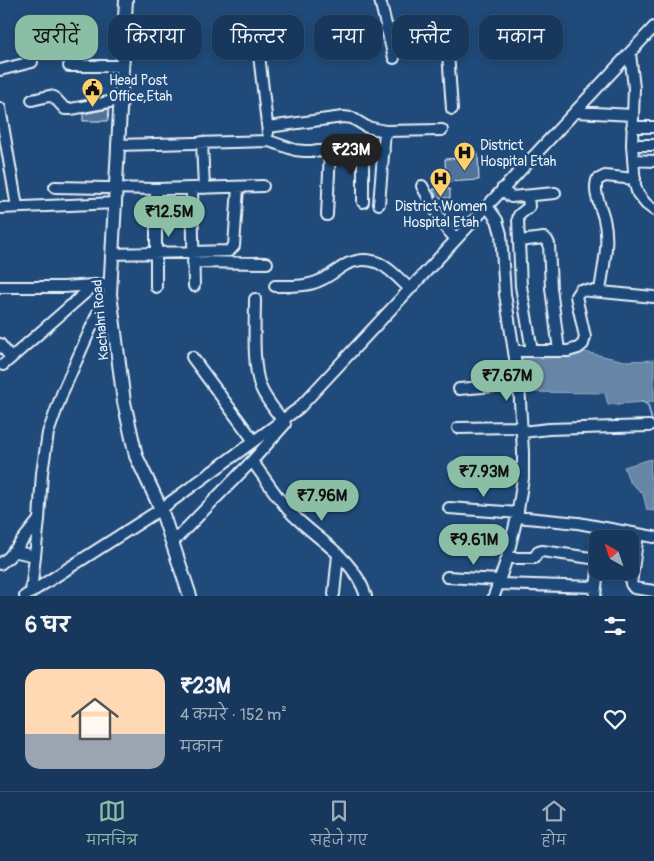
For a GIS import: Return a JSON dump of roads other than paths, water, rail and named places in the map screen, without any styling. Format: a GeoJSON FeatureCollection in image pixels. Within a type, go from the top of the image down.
{"type":"FeatureCollection","features":[{"type":"Feature","properties":{"kind":"main road","name":"Kachahri Road"},"geometry":{"type":"LineString","coordinates":[[126,0],[110,289],[124,402],[136,456],[160,509],[190,596]]}},
{"type":"Feature","properties":{"kind":"street"},"geometry":{"type":"LineString","coordinates":[[380,0],[392,51]]}},
{"type":"Feature","properties":{"kind":"street"},"geometry":{"type":"LineString","coordinates":[[172,543],[252,461],[299,408],[654,27]]}},
{"type":"Feature","properties":{"kind":"street"},"geometry":{"type":"LineString","coordinates":[[386,29],[439,30],[444,33],[447,38],[452,109]]}},
{"type":"Feature","properties":{"kind":"street"},"geometry":{"type":"LineString","coordinates":[[630,53],[634,88],[632,127],[634,179],[638,194],[654,210]]}},
{"type":"Feature","properties":{"kind":"street"},"geometry":{"type":"LineString","coordinates":[[260,60],[269,141]]}},
{"type":"Feature","properties":{"kind":"street"},"geometry":{"type":"LineString","coordinates":[[0,70],[32,62]]}},
{"type":"Feature","properties":{"kind":"street"},"geometry":{"type":"LineString","coordinates":[[69,66],[122,66]]}},
{"type":"Feature","properties":{"kind":"street"},"geometry":{"type":"LineString","coordinates":[[32,100],[49,96],[54,97],[65,109],[71,110],[120,100]]}},
{"type":"Feature","properties":{"kind":"street"},"geometry":{"type":"LineString","coordinates":[[0,108],[4,150],[17,207]]}},
{"type":"Feature","properties":{"kind":"street"},"geometry":{"type":"LineString","coordinates":[[575,112],[633,115]]}},
{"type":"Feature","properties":{"kind":"street"},"geometry":{"type":"LineString","coordinates":[[268,127],[343,117],[352,118],[366,127],[385,131],[442,130]]}},
{"type":"Feature","properties":{"kind":"street"},"geometry":{"type":"LineString","coordinates":[[632,127],[654,127]]}},
{"type":"Feature","properties":{"kind":"street"},"geometry":{"type":"LineString","coordinates":[[379,204],[385,131]]}},
{"type":"Feature","properties":{"kind":"street"},"geometry":{"type":"LineString","coordinates":[[117,145],[269,141],[295,150],[384,151]]}},
{"type":"Feature","properties":{"kind":"street"},"geometry":{"type":"LineString","coordinates":[[202,142],[204,188]]}},
{"type":"Feature","properties":{"kind":"street"},"geometry":{"type":"LineString","coordinates":[[632,145],[654,145]]}},
{"type":"Feature","properties":{"kind":"street"},"geometry":{"type":"LineString","coordinates":[[363,202],[364,150]]}},
{"type":"Feature","properties":{"kind":"street"},"geometry":{"type":"LineString","coordinates":[[327,215],[330,151]]}},
{"type":"Feature","properties":{"kind":"street"},"geometry":{"type":"LineString","coordinates":[[633,160],[654,160]]}},
{"type":"Feature","properties":{"kind":"street"},"geometry":{"type":"LineString","coordinates":[[600,291],[606,231],[597,198],[596,186],[598,180],[605,176],[634,179]]}},
{"type":"Feature","properties":{"kind":"street"},"geometry":{"type":"LineString","coordinates":[[55,187],[192,189],[263,186]]}},
{"type":"Feature","properties":{"kind":"street"},"geometry":{"type":"LineString","coordinates":[[422,186],[445,227],[456,239]]}},
{"type":"Feature","properties":{"kind":"street"},"geometry":{"type":"LineString","coordinates":[[193,257],[233,250],[238,187]]}},
{"type":"Feature","properties":{"kind":"street"},"geometry":{"type":"LineString","coordinates":[[156,189],[156,287]]}},
{"type":"Feature","properties":{"kind":"street"},"geometry":{"type":"LineString","coordinates":[[192,189],[194,286]]}},
{"type":"Feature","properties":{"kind":"street"},"geometry":{"type":"LineString","coordinates":[[502,189],[511,197],[555,193]]}},
{"type":"Feature","properties":{"kind":"street"},"geometry":{"type":"LineString","coordinates":[[528,196],[529,208],[519,215],[518,220],[521,286],[532,351]]}},
{"type":"Feature","properties":{"kind":"street"},"geometry":{"type":"LineString","coordinates":[[0,208],[116,203]]}},
{"type":"Feature","properties":{"kind":"street"},"geometry":{"type":"LineString","coordinates":[[487,206],[497,220],[502,234],[505,294],[519,384],[523,469],[518,515],[494,596]]}},
{"type":"Feature","properties":{"kind":"street"},"geometry":{"type":"LineString","coordinates":[[519,241],[544,238],[549,244],[551,288],[559,351]]}},
{"type":"Feature","properties":{"kind":"street"},"geometry":{"type":"LineString","coordinates":[[112,254],[156,254],[268,262]]}},
{"type":"Feature","properties":{"kind":"street"},"geometry":{"type":"LineString","coordinates":[[275,286],[307,285],[321,280],[348,264],[362,260],[378,262],[410,289]]}},
{"type":"Feature","properties":{"kind":"street"},"geometry":{"type":"LineString","coordinates":[[0,344],[7,362],[93,286]]}},
{"type":"Feature","properties":{"kind":"street"},"geometry":{"type":"LineString","coordinates":[[0,287],[93,286],[110,289],[63,391],[48,433],[42,473],[35,556],[28,594]]}},
{"type":"Feature","properties":{"kind":"street"},"geometry":{"type":"LineString","coordinates":[[514,351],[559,351],[578,348],[583,344],[584,337],[576,296],[577,293],[584,289],[654,298]]}},
{"type":"Feature","properties":{"kind":"street"},"geometry":{"type":"LineString","coordinates":[[255,299],[256,372],[265,397],[282,421]]}},
{"type":"Feature","properties":{"kind":"street"},"geometry":{"type":"LineString","coordinates":[[192,357],[254,441]]}},
{"type":"Feature","properties":{"kind":"street"},"geometry":{"type":"LineString","coordinates":[[459,389],[519,384]]}},
{"type":"Feature","properties":{"kind":"street"},"geometry":{"type":"LineString","coordinates":[[28,594],[160,509],[299,408]]}},
{"type":"Feature","properties":{"kind":"street"},"geometry":{"type":"LineString","coordinates":[[458,428],[521,429],[649,426]]}},
{"type":"Feature","properties":{"kind":"street"},"geometry":{"type":"LineString","coordinates":[[252,461],[292,514],[338,554],[359,577],[366,596]]}},
{"type":"Feature","properties":{"kind":"street"},"geometry":{"type":"LineString","coordinates":[[455,468],[523,469]]}},
{"type":"Feature","properties":{"kind":"street"},"geometry":{"type":"LineString","coordinates":[[449,508],[518,515],[615,530]]}},
{"type":"Feature","properties":{"kind":"street"},"geometry":{"type":"LineString","coordinates":[[0,564],[14,551],[39,520]]}},
{"type":"Feature","properties":{"kind":"street"},"geometry":{"type":"LineString","coordinates":[[639,534],[654,537]]}},
{"type":"Feature","properties":{"kind":"street"},"geometry":{"type":"LineString","coordinates":[[14,551],[35,556]]}},
{"type":"Feature","properties":{"kind":"street"},"geometry":{"type":"LineString","coordinates":[[506,558],[534,558],[538,552],[542,551],[589,558]]}},
{"type":"Feature","properties":{"kind":"street"},"geometry":{"type":"LineString","coordinates":[[334,594],[338,554]]}},
{"type":"Feature","properties":{"kind":"street"},"geometry":{"type":"LineString","coordinates":[[448,577],[595,591]]}},
{"type":"Feature","properties":{"kind":"street"},"geometry":{"type":"LineString","coordinates":[[631,580],[630,584],[634,588],[654,591]]}},
{"type":"Feature","properties":{"kind":"water"},"geometry":{"type":"Polygon","coordinates":[[[585,352],[625,361],[654,360],[654,401],[608,405],[605,393],[525,392],[520,358],[585,352]]]}},
{"type":"Feature","properties":{"kind":"water"},"geometry":{"type":"Polygon","coordinates":[[[651,459],[650,478],[654,479],[654,511],[647,510],[643,494],[629,481],[624,467],[651,459]]]}},
{"type":"Feature","properties":{"kind":"waterway"},"geometry":{"type":"LineString","coordinates":[[641,401],[648,405],[654,429]]}},
{"type":"Feature","properties":{"kind":"place","name":"Head Post Office,Etah"},"geometry":{"type":"Point","coordinates":[93,107]}},
{"type":"Feature","properties":{"kind":"place","name":"District Hospital Etah"},"geometry":{"type":"Point","coordinates":[464,172]}},
{"type":"Feature","properties":{"kind":"place","name":"District Women Hospital Etah"},"geometry":{"type":"Point","coordinates":[441,197]}}]}
